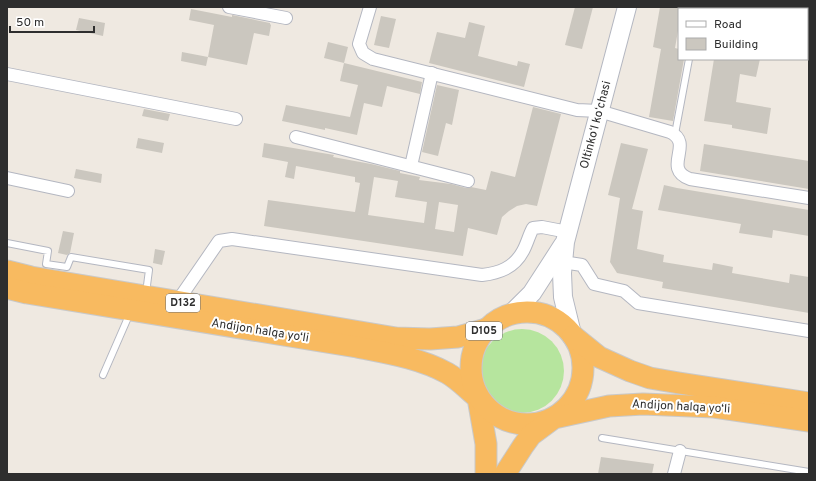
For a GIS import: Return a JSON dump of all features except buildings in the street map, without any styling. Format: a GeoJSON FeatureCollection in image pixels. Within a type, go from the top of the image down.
{"type":"FeatureCollection","features":[{"type":"Feature","properties":{"kind":"highway","name":"Andijon halqa yo‘li"},"geometry":{"type":"LineString","coordinates":[[7,271],[138,303],[396,355],[429,365],[448,374],[478,398]]}},
{"type":"Feature","properties":{"kind":"highway","name":"Andijon halqa yo‘li"},"geometry":{"type":"LineString","coordinates":[[7,288],[27,293],[138,303],[177,302],[396,338],[430,339],[458,337],[486,329]]}},
{"type":"Feature","properties":{"kind":"highway","name":"D105"},"geometry":{"type":"LineString","coordinates":[[486,474],[486,444],[478,398],[471,381],[470,362],[475,345],[486,329],[497,320],[511,314],[528,312],[545,315],[560,322],[572,334],[580,352],[583,371],[579,390],[569,406],[531,435],[505,474]]}},
{"type":"Feature","properties":{"kind":"highway","name":"Andijon halqa yo‘li"},"geometry":{"type":"LineString","coordinates":[[572,334],[599,357],[650,378],[809,403]]}},
{"type":"Feature","properties":{"kind":"highway","name":"D105"},"geometry":{"type":"LineString","coordinates":[[478,398],[489,411],[504,421],[521,425],[538,424],[554,418]]}},
{"type":"Feature","properties":{"kind":"highway","name":"Andijon halqa yo‘li"},"geometry":{"type":"LineString","coordinates":[[554,418],[609,406],[643,404],[714,407],[809,421]]}},
{"type":"Feature","properties":{"kind":"main road","name":"Oltinkoʻl koʻchasi"},"geometry":{"type":"LineString","coordinates":[[511,314],[558,262],[567,237],[627,7]]}},
{"type":"Feature","properties":{"kind":"main road","name":"Oltinkoʻl koʻchasi"},"geometry":{"type":"LineString","coordinates":[[558,262],[563,297],[572,334]]}},
{"type":"Feature","properties":{"kind":"street"},"geometry":{"type":"LineString","coordinates":[[229,7],[286,18]]}},
{"type":"Feature","properties":{"kind":"street"},"geometry":{"type":"LineString","coordinates":[[370,7],[359,44],[363,53],[373,59],[577,110],[600,111],[675,134],[680,145],[677,164],[678,170],[682,176],[690,179],[809,198]]}},
{"type":"Feature","properties":{"kind":"street"},"geometry":{"type":"LineString","coordinates":[[7,74],[236,119]]}},
{"type":"Feature","properties":{"kind":"street"},"geometry":{"type":"LineString","coordinates":[[411,166],[432,74]]}},
{"type":"Feature","properties":{"kind":"street"},"geometry":{"type":"LineString","coordinates":[[296,137],[468,181]]}},
{"type":"Feature","properties":{"kind":"street"},"geometry":{"type":"LineString","coordinates":[[7,178],[68,191]]}},
{"type":"Feature","properties":{"kind":"street"},"geometry":{"type":"LineString","coordinates":[[177,302],[220,241],[232,239],[482,275],[497,273],[511,267],[523,252],[534,228],[542,227],[567,237]]}},
{"type":"Feature","properties":{"kind":"street"},"geometry":{"type":"LineString","coordinates":[[558,262],[582,265],[594,284],[624,291],[638,303],[809,331]]}},
{"type":"Feature","properties":{"kind":"street"},"geometry":{"type":"LineString","coordinates":[[674,474],[680,451]]}},
{"type":"Feature","properties":{"kind":"lane"},"geometry":{"type":"LineString","coordinates":[[675,134],[689,60]]}},
{"type":"Feature","properties":{"kind":"lane"},"geometry":{"type":"LineString","coordinates":[[7,243],[48,252],[46,264],[67,266],[71,257],[149,270],[138,303],[103,375]]}},
{"type":"Feature","properties":{"kind":"lane"},"geometry":{"type":"LineString","coordinates":[[602,438],[809,472]]}},
{"type":"Feature","properties":{"kind":"green space"},"geometry":{"type":"Polygon","coordinates":[[[514,329],[530,329],[546,336],[557,347],[564,363],[564,379],[561,387],[552,401],[546,406],[530,413],[514,413],[498,406],[487,395],[480,379],[480,363],[487,347],[498,336],[514,329]]]}}]}
